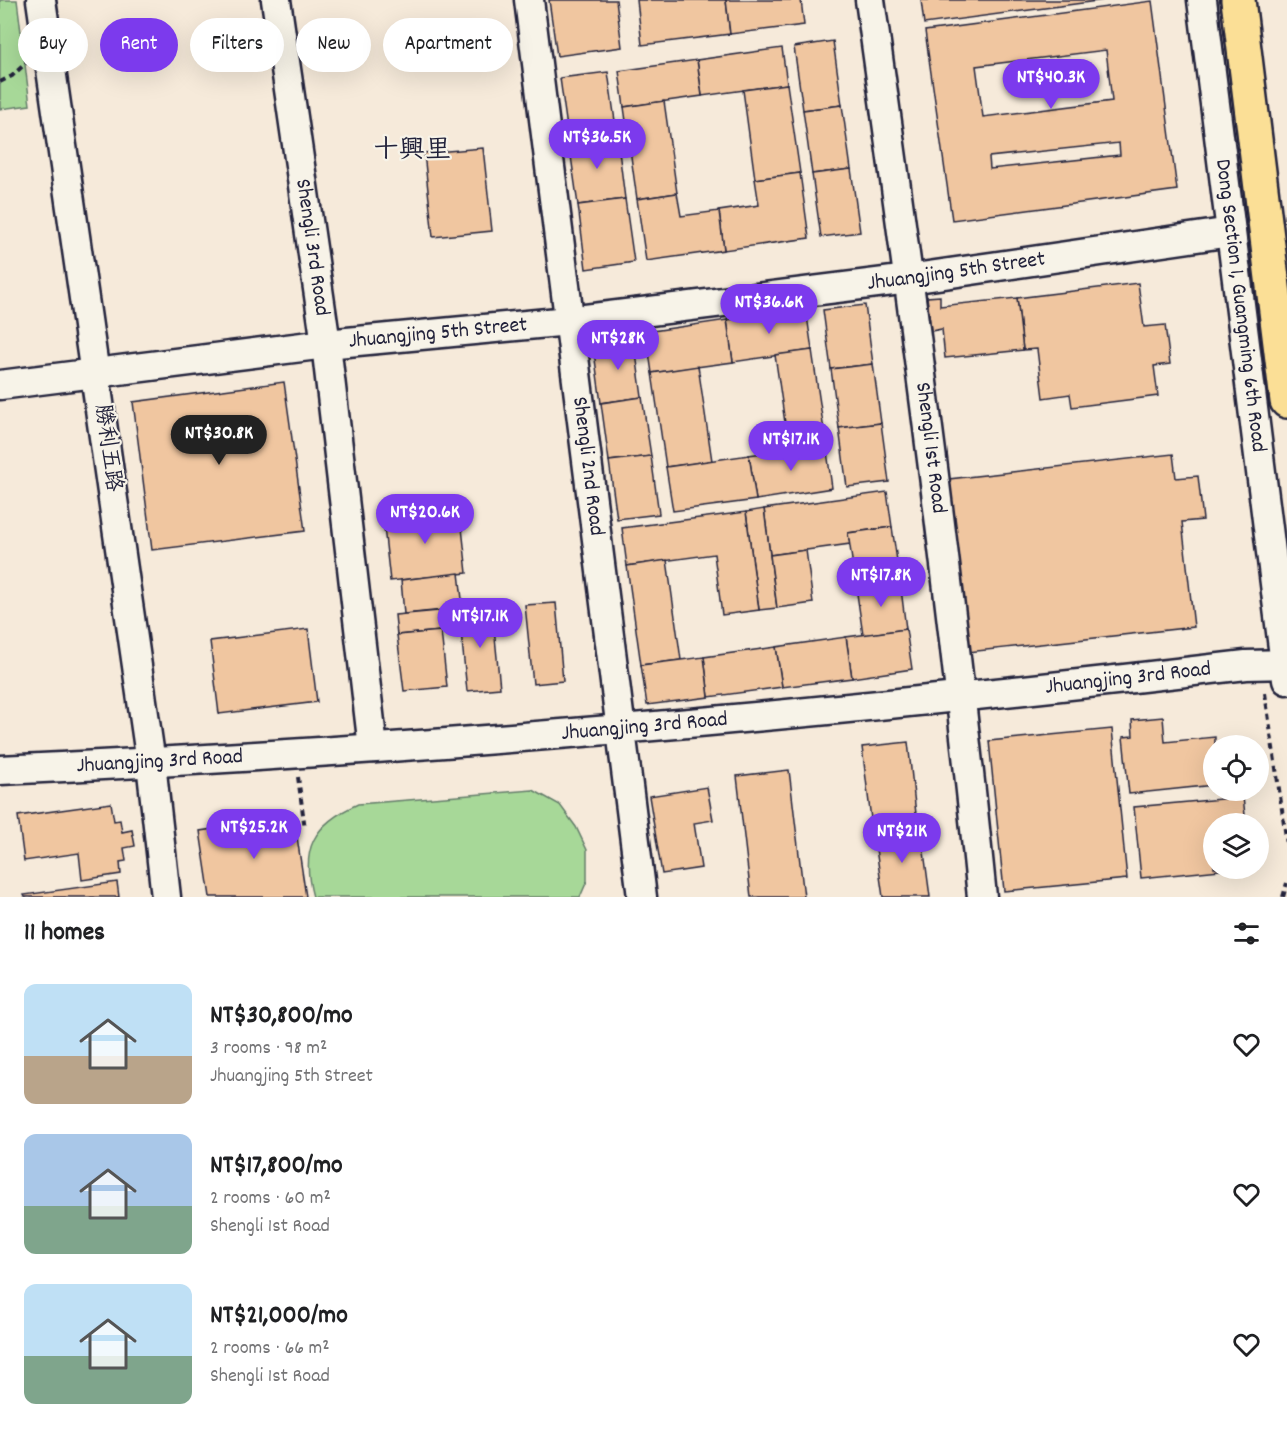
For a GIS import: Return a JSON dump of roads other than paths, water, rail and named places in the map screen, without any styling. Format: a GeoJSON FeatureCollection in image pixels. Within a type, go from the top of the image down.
{"type":"FeatureCollection","features":[{"type":"Feature","properties":{"kind":"main road","name":"Dong Section 1, Guangming 6th Road"},"geometry":{"type":"LineString","coordinates":[[1238,0],[1287,401]]}},
{"type":"Feature","properties":{"kind":"street","name":"勝利五路"},"geometry":{"type":"LineString","coordinates":[[41,0],[151,763],[166,897]]}},
{"type":"Feature","properties":{"kind":"street","name":"Shengli 3rd Road"},"geometry":{"type":"LineString","coordinates":[[276,0],[326,344],[373,748]]}},
{"type":"Feature","properties":{"kind":"street","name":"Shengli 2nd Road"},"geometry":{"type":"LineString","coordinates":[[529,0],[642,897]]}},
{"type":"Feature","properties":{"kind":"street","name":"Shengli 1st Road"},"geometry":{"type":"LineString","coordinates":[[870,0],[909,279],[962,699],[982,897]]}},
{"type":"Feature","properties":{"kind":"street","name":"Dong Section 1, Guangming 6th Road"},"geometry":{"type":"LineString","coordinates":[[1202,0],[1286,670]]}},
{"type":"Feature","properties":{"kind":"street","name":"Jhuangjing 5th Street"},"geometry":{"type":"LineString","coordinates":[[0,386],[326,344],[569,321],[909,279],[1231,232]]}},
{"type":"Feature","properties":{"kind":"street","name":"Jhuangjing 3rd Road"},"geometry":{"type":"LineString","coordinates":[[0,770],[151,763],[373,748],[621,728],[962,699],[1245,665],[1286,670]]}},
{"type":"Feature","properties":{"kind":"district","name":"十興里"},"geometry":{"type":"Point","coordinates":[412,151]}}]}
